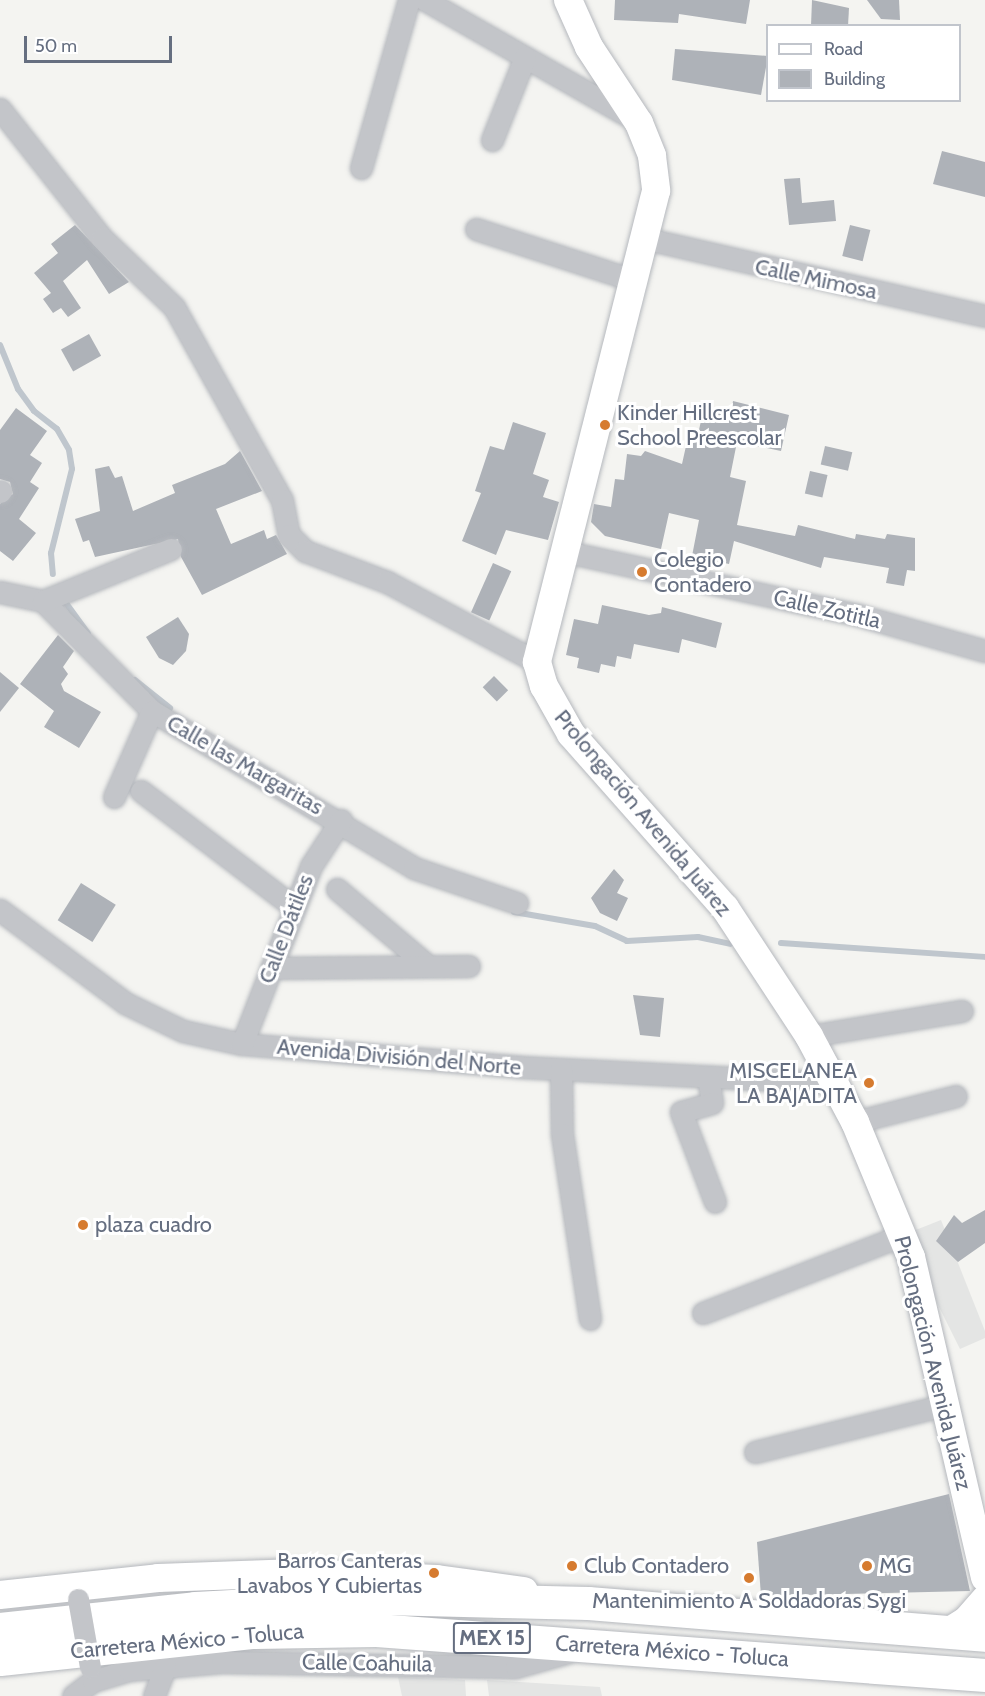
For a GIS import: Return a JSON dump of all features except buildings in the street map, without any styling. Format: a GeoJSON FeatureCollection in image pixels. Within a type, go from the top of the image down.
{"type":"FeatureCollection","features":[{"type":"Feature","properties":{"kind":"main road","name":"Carretera México - Toluca"},"geometry":{"type":"LineString","coordinates":[[0,1629],[195,1608],[381,1598],[588,1604],[985,1635]]}},
{"type":"Feature","properties":{"kind":"main road","name":"Carretera México - Toluca"},"geometry":{"type":"LineString","coordinates":[[0,1659],[254,1632],[376,1630],[985,1675]]}},
{"type":"Feature","properties":{"kind":"street"},"geometry":{"type":"LineString","coordinates":[[361,168],[410,0]]}},
{"type":"Feature","properties":{"kind":"street"},"geometry":{"type":"LineString","coordinates":[[425,0],[639,123]]}},
{"type":"Feature","properties":{"kind":"street","name":"Prolongación Avenida Juárez"},"geometry":{"type":"LineString","coordinates":[[568,0],[588,47],[639,123],[652,156],[656,191],[647,239],[562,551],[537,662],[543,687],[571,734],[725,908],[809,1036],[836,1083],[855,1122],[896,1237],[945,1405],[985,1578]]}},
{"type":"Feature","properties":{"kind":"street"},"geometry":{"type":"LineString","coordinates":[[492,140],[525,57]]}},
{"type":"Feature","properties":{"kind":"street"},"geometry":{"type":"LineString","coordinates":[[0,109],[102,237],[174,307],[282,500],[289,535],[305,551],[387,582],[537,662]]}},
{"type":"Feature","properties":{"kind":"street"},"geometry":{"type":"LineString","coordinates":[[476,229],[636,281]]}},
{"type":"Feature","properties":{"kind":"street","name":"Calle Mimosa"},"geometry":{"type":"LineString","coordinates":[[647,239],[985,316]]}},
{"type":"Feature","properties":{"kind":"street"},"geometry":{"type":"LineString","coordinates":[[0,592],[44,601],[171,549]]}},
{"type":"Feature","properties":{"kind":"street","name":"Calle Zotitla"},"geometry":{"type":"LineString","coordinates":[[562,551],[858,615],[985,651]]}},
{"type":"Feature","properties":{"kind":"street","name":"Calle las Margaritas"},"geometry":{"type":"LineString","coordinates":[[44,601],[152,711],[341,820],[414,868],[517,903]]}},
{"type":"Feature","properties":{"kind":"street"},"geometry":{"type":"LineString","coordinates":[[114,797],[152,711]]}},
{"type":"Feature","properties":{"kind":"street"},"geometry":{"type":"LineString","coordinates":[[141,791],[294,907]]}},
{"type":"Feature","properties":{"kind":"street","name":"Calle Dátiles"},"geometry":{"type":"LineString","coordinates":[[242,1044],[311,866],[341,820]]}},
{"type":"Feature","properties":{"kind":"street"},"geometry":{"type":"LineString","coordinates":[[337,889],[428,966]]}},
{"type":"Feature","properties":{"kind":"street","name":"Avenida División del Norte"},"geometry":{"type":"LineString","coordinates":[[0,910],[125,1003],[183,1031],[242,1044],[561,1069],[836,1083]]}},
{"type":"Feature","properties":{"kind":"street"},"geometry":{"type":"LineString","coordinates":[[271,968],[469,966]]}},
{"type":"Feature","properties":{"kind":"street"},"geometry":{"type":"LineString","coordinates":[[809,1036],[962,1011]]}},
{"type":"Feature","properties":{"kind":"street"},"geometry":{"type":"LineString","coordinates":[[561,1069],[562,1134],[590,1319]]}},
{"type":"Feature","properties":{"kind":"street"},"geometry":{"type":"LineString","coordinates":[[708,1077],[712,1103],[681,1112],[715,1202]]}},
{"type":"Feature","properties":{"kind":"street"},"geometry":{"type":"LineString","coordinates":[[855,1122],[956,1096]]}},
{"type":"Feature","properties":{"kind":"street"},"geometry":{"type":"LineString","coordinates":[[704,1313],[896,1237]]}},
{"type":"Feature","properties":{"kind":"street"},"geometry":{"type":"LineString","coordinates":[[755,1452],[945,1405]]}},
{"type":"Feature","properties":{"kind":"street"},"geometry":{"type":"LineString","coordinates":[[0,1595],[77,1592],[235,1575],[371,1575],[480,1582],[588,1604]]}},
{"type":"Feature","properties":{"kind":"street"},"geometry":{"type":"LineString","coordinates":[[77,1592],[92,1674]]}},
{"type":"Feature","properties":{"kind":"street"},"geometry":{"type":"LineString","coordinates":[[948,1632],[967,1620],[985,1599]]}},
{"type":"Feature","properties":{"kind":"street","name":"Calle Coahuila"},"geometry":{"type":"LineString","coordinates":[[73,1696],[92,1674],[165,1667],[319,1661],[516,1667],[593,1646]]}},
{"type":"Feature","properties":{"kind":"street"},"geometry":{"type":"LineString","coordinates":[[154,1696],[165,1667]]}},
{"type":"Feature","properties":{"kind":"shaded area"},"geometry":{"type":"Polygon","coordinates":[[[941,1220],[985,1331],[985,1338],[960,1349],[903,1235],[941,1220]]]}},
{"type":"Feature","properties":{"kind":"shaded area"},"geometry":{"type":"Polygon","coordinates":[[[398,1677],[465,1680],[466,1696],[402,1696],[398,1677]]]}},
{"type":"Feature","properties":{"kind":"shaded area"},"geometry":{"type":"Polygon","coordinates":[[[487,1680],[600,1687],[602,1696],[489,1696],[487,1680]]]}},
{"type":"Feature","properties":{"kind":"waterway"},"geometry":{"type":"LineString","coordinates":[[0,345],[18,389],[34,411],[57,429],[69,450],[72,469],[51,553],[53,574]]}},
{"type":"Feature","properties":{"kind":"waterway"},"geometry":{"type":"LineString","coordinates":[[66,603],[88,633]]}},
{"type":"Feature","properties":{"kind":"waterway"},"geometry":{"type":"LineString","coordinates":[[135,680],[170,708]]}},
{"type":"Feature","properties":{"kind":"waterway"},"geometry":{"type":"LineString","coordinates":[[514,912],[595,926],[627,941],[698,937],[730,944]]}},
{"type":"Feature","properties":{"kind":"waterway"},"geometry":{"type":"LineString","coordinates":[[781,943],[985,957]]}},
{"type":"Feature","properties":{"kind":"place","name":"Kinder Hillcrest School Preescolar"},"geometry":{"type":"Point","coordinates":[605,425]}},
{"type":"Feature","properties":{"kind":"place","name":"Colegio Contadero"},"geometry":{"type":"Point","coordinates":[642,572]}},
{"type":"Feature","properties":{"kind":"place","name":"MISCELANEA LA BAJADITA"},"geometry":{"type":"Point","coordinates":[869,1083]}},
{"type":"Feature","properties":{"kind":"place","name":"plaza cuadro"},"geometry":{"type":"Point","coordinates":[83,1225]}},
{"type":"Feature","properties":{"kind":"place","name":"Club Contadero"},"geometry":{"type":"Point","coordinates":[572,1566]}},
{"type":"Feature","properties":{"kind":"place","name":"MG"},"geometry":{"type":"Point","coordinates":[867,1566]}},
{"type":"Feature","properties":{"kind":"place","name":"Barros Canteras Lavabos Y Cubiertas"},"geometry":{"type":"Point","coordinates":[434,1573]}},
{"type":"Feature","properties":{"kind":"place","name":"Mantenimiento A Soldadoras Sygi"},"geometry":{"type":"Point","coordinates":[749,1578]}}]}
